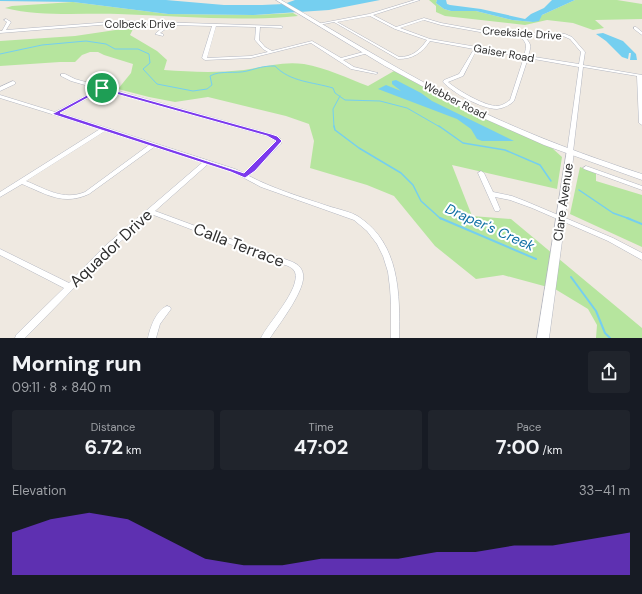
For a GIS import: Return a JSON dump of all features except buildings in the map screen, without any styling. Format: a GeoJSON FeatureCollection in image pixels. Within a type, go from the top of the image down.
{"type":"FeatureCollection","features":[{"type":"Feature","properties":{"kind":"main road","name":"Webber Road"},"geometry":{"type":"LineString","coordinates":[[280,1],[367,52],[466,107],[523,133],[570,152],[642,178]]}},
{"type":"Feature","properties":{"kind":"street"},"geometry":{"type":"LineString","coordinates":[[319,24],[370,15],[418,0]]}},
{"type":"Feature","properties":{"kind":"street","name":"Gaiser Road"},"geometry":{"type":"LineString","coordinates":[[370,15],[396,28],[429,40],[640,76]]}},
{"type":"Feature","properties":{"kind":"street","name":"Creekside Drive"},"geometry":{"type":"LineString","coordinates":[[396,28],[424,19],[441,24],[485,32],[560,35],[569,37],[582,52],[581,66]]}},
{"type":"Feature","properties":{"kind":"street"},"geometry":{"type":"LineString","coordinates":[[2,32],[9,22],[6,20]]}},
{"type":"Feature","properties":{"kind":"street","name":"Colbeck Drive"},"geometry":{"type":"LineString","coordinates":[[2,32],[124,22],[281,27]]}},
{"type":"Feature","properties":{"kind":"street"},"geometry":{"type":"LineString","coordinates":[[335,22],[398,58],[406,58],[419,54],[429,40]]}},
{"type":"Feature","properties":{"kind":"street"},"geometry":{"type":"LineString","coordinates":[[162,35],[156,34],[170,24]]}},
{"type":"Feature","properties":{"kind":"street"},"geometry":{"type":"LineString","coordinates":[[214,25],[204,58],[206,59],[251,57],[312,42],[340,60],[358,69],[376,73]]}},
{"type":"Feature","properties":{"kind":"street"},"geometry":{"type":"LineString","coordinates":[[258,27],[257,40],[264,48],[272,52]]}},
{"type":"Feature","properties":{"kind":"street"},"geometry":{"type":"LineString","coordinates":[[635,28],[642,34]]}},
{"type":"Feature","properties":{"kind":"street"},"geometry":{"type":"LineString","coordinates":[[476,48],[461,75],[445,82],[493,107],[508,104],[512,100],[529,45],[520,34]]}},
{"type":"Feature","properties":{"kind":"street"},"geometry":{"type":"LineString","coordinates":[[340,60],[367,52]]}},
{"type":"Feature","properties":{"kind":"street","name":"Clare Avenue"},"geometry":{"type":"LineString","coordinates":[[543,338],[561,219],[581,66]]}},
{"type":"Feature","properties":{"kind":"street"},"geometry":{"type":"LineString","coordinates":[[63,75],[73,80],[269,135],[278,139],[278,144],[245,176]]}},
{"type":"Feature","properties":{"kind":"street"},"geometry":{"type":"LineString","coordinates":[[640,76],[642,123]]}},
{"type":"Feature","properties":{"kind":"street"},"geometry":{"type":"LineString","coordinates":[[0,89],[13,83]]}},
{"type":"Feature","properties":{"kind":"street"},"geometry":{"type":"LineString","coordinates":[[55,114],[102,88]]}},
{"type":"Feature","properties":{"kind":"street"},"geometry":{"type":"LineString","coordinates":[[0,96],[207,162],[245,176],[263,186],[348,214],[362,222],[373,231],[383,246],[394,277],[397,308],[396,338]]}},
{"type":"Feature","properties":{"kind":"street"},"geometry":{"type":"LineString","coordinates":[[0,195],[104,129]]}},
{"type":"Feature","properties":{"kind":"street"},"geometry":{"type":"LineString","coordinates":[[21,182],[65,198],[77,198],[87,193],[153,145]]}},
{"type":"Feature","properties":{"kind":"street","name":"Aquador Drive"},"geometry":{"type":"LineString","coordinates":[[19,338],[108,248],[207,162]]}},
{"type":"Feature","properties":{"kind":"street"},"geometry":{"type":"LineString","coordinates":[[586,168],[642,188]]}},
{"type":"Feature","properties":{"kind":"street"},"geometry":{"type":"LineString","coordinates":[[481,173],[497,209]]}},
{"type":"Feature","properties":{"kind":"street"},"geometry":{"type":"LineString","coordinates":[[490,194],[508,197],[630,249],[642,257]]}},
{"type":"Feature","properties":{"kind":"street","name":"Calla Terrace"},"geometry":{"type":"LineString","coordinates":[[150,211],[283,261],[296,268],[300,274],[298,287],[265,338]]}},
{"type":"Feature","properties":{"kind":"street"},"geometry":{"type":"LineString","coordinates":[[0,252],[70,287]]}},
{"type":"Feature","properties":{"kind":"street"},"geometry":{"type":"LineString","coordinates":[[152,338],[156,323],[167,309]]}},
{"type":"Feature","properties":{"kind":"green space"},"geometry":{"type":"Polygon","coordinates":[[[429,0],[437,0],[436,3],[444,9],[451,11],[476,11],[512,20],[533,22],[542,15],[575,0],[617,0],[642,4],[642,19],[595,20],[604,28],[593,30],[573,23],[547,20],[525,25],[445,16],[436,12],[436,6],[429,0]]]}},
{"type":"Feature","properties":{"kind":"green space"},"geometry":{"type":"Polygon","coordinates":[[[73,2],[168,14],[254,15],[293,13],[298,16],[230,19],[118,14],[33,13],[5,8],[12,6],[73,2]]]}},
{"type":"Feature","properties":{"kind":"green space"},"geometry":{"type":"Polygon","coordinates":[[[129,28],[133,29],[130,35],[157,51],[167,60],[164,70],[224,72],[296,63],[320,68],[368,86],[394,71],[459,106],[552,148],[562,157],[557,189],[452,165],[472,216],[511,219],[642,328],[642,338],[596,338],[597,325],[588,309],[555,289],[503,275],[476,279],[435,246],[394,196],[367,185],[310,168],[314,141],[309,124],[286,116],[208,97],[175,102],[118,89],[131,73],[133,64],[98,52],[90,52],[82,55],[75,62],[0,66],[0,41],[75,36],[129,28]]]}},
{"type":"Feature","properties":{"kind":"green space"},"geometry":{"type":"Polygon","coordinates":[[[580,167],[596,173],[596,181],[642,195],[642,247],[570,214],[580,167]]]}},
{"type":"Feature","properties":{"kind":"water"},"geometry":{"type":"Polygon","coordinates":[[[0,0],[166,0],[224,5],[262,5],[284,4],[295,0],[380,0],[329,10],[254,15],[168,14],[73,2],[0,0]]]}},
{"type":"Feature","properties":{"kind":"water"},"geometry":{"type":"Polygon","coordinates":[[[437,0],[446,0],[447,4],[450,5],[481,9],[525,19],[531,14],[544,8],[552,0],[575,0],[542,15],[539,21],[533,22],[512,20],[476,11],[451,11],[444,9],[436,3],[437,0]]]}},
{"type":"Feature","properties":{"kind":"water"},"geometry":{"type":"Polygon","coordinates":[[[603,33],[623,41],[636,54],[637,60],[630,60],[631,53],[629,53],[628,59],[622,57],[606,41],[596,34],[603,33]]]}},
{"type":"Feature","properties":{"kind":"water"},"geometry":{"type":"Polygon","coordinates":[[[396,80],[421,93],[432,101],[514,141],[482,141],[477,139],[471,129],[457,119],[378,89],[386,85],[401,91],[392,84],[392,81],[396,80]]]}},
{"type":"Feature","properties":{"kind":"waterway","name":"Draper's Creek"},"geometry":{"type":"LineString","coordinates":[[0,54],[42,45],[86,41],[106,44],[115,49],[138,49],[149,54],[150,63],[143,69],[157,84],[193,91],[207,89],[212,85],[210,76],[214,74],[242,72],[275,66],[288,75],[302,81],[333,88],[335,93],[340,96]]}},
{"type":"Feature","properties":{"kind":"waterway","name":"Draper's Creek"},"geometry":{"type":"LineString","coordinates":[[334,127],[333,109],[340,96]]}},
{"type":"Feature","properties":{"kind":"waterway","name":"Draper's Creek"},"geometry":{"type":"LineString","coordinates":[[340,96],[345,100],[380,101],[407,108],[440,127]]}},
{"type":"Feature","properties":{"kind":"waterway","name":"Draper's Creek"},"geometry":{"type":"LineString","coordinates":[[334,126],[335,130],[359,148],[401,173],[413,185],[421,201],[441,219]]}},
{"type":"Feature","properties":{"kind":"waterway","name":"Draper's Creek"},"geometry":{"type":"LineString","coordinates":[[439,126],[463,143],[505,150],[540,165],[551,181]]}},
{"type":"Feature","properties":{"kind":"waterway","name":"Draper's Creek"},"geometry":{"type":"LineString","coordinates":[[579,190],[613,213],[630,219]]}},
{"type":"Feature","properties":{"kind":"waterway","name":"Draper's Creek"},"geometry":{"type":"LineString","coordinates":[[440,218],[536,259]]}},
{"type":"Feature","properties":{"kind":"waterway","name":"Draper's Creek"},"geometry":{"type":"LineString","coordinates":[[627,218],[642,224]]}},
{"type":"Feature","properties":{"kind":"waterway","name":"Draper's Creek"},"geometry":{"type":"LineString","coordinates":[[571,277],[596,311],[605,333],[610,338]]}},
{"type":"Feature","properties":{"kind":"route"},"geometry":{"type":"LineString","coordinates":[[102,88],[269,135],[275,137],[279,141],[278,144],[253,170],[245,176],[233,170],[55,114],[102,88]]}}]}
